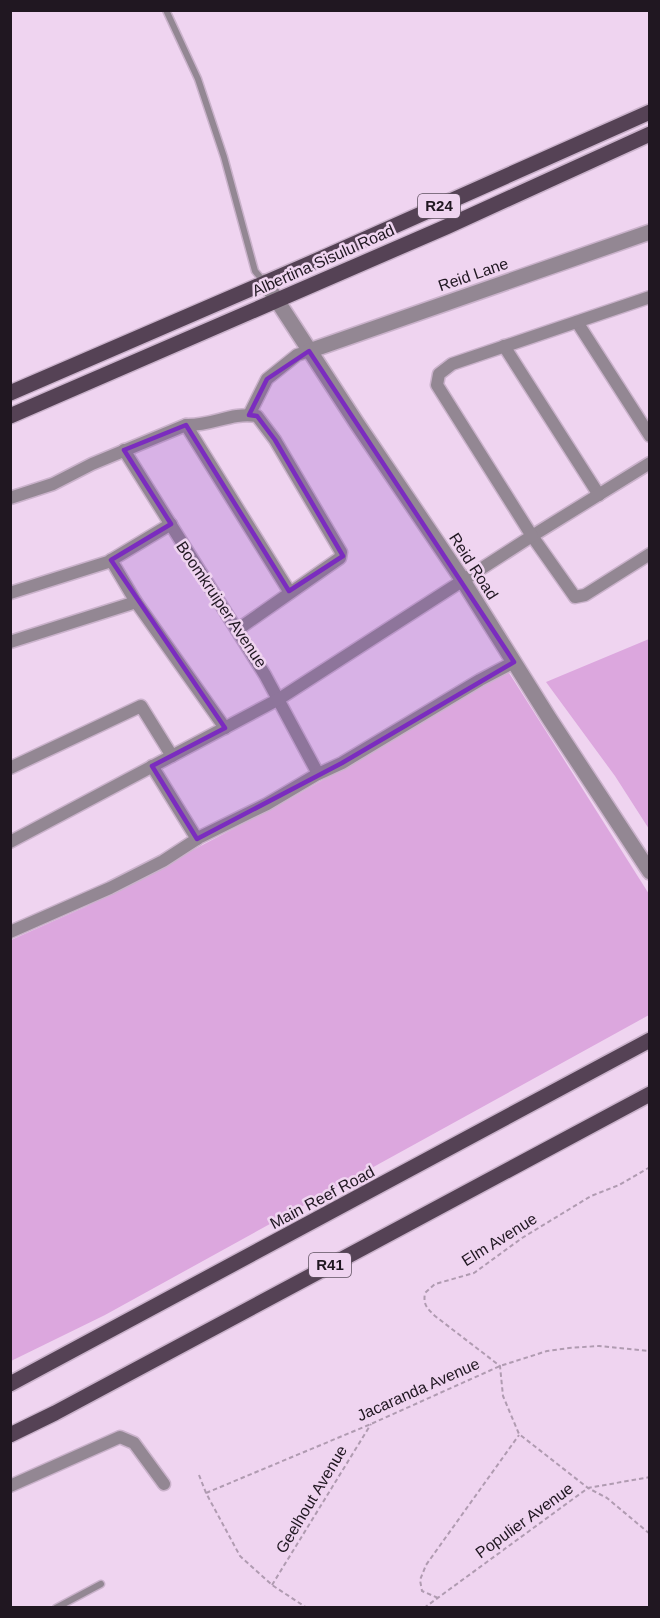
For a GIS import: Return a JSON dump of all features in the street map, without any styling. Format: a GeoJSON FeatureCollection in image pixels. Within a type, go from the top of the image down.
{"type":"FeatureCollection","features":[{"type":"Feature","properties":{"kind":"main road","name":"Albertina Sisulu Road"},"geometry":{"type":"LineString","coordinates":[[10,393],[650,112]]}},
{"type":"Feature","properties":{"kind":"main road","name":"Albertina Sisulu Road"},"geometry":{"type":"LineString","coordinates":[[10,416],[276,301],[650,134]]}},
{"type":"Feature","properties":{"kind":"main road","name":"Main Reef Road"},"geometry":{"type":"LineString","coordinates":[[10,1384],[650,1040]]}},
{"type":"Feature","properties":{"kind":"main road","name":"R41"},"geometry":{"type":"LineString","coordinates":[[10,1435],[650,1094]]}},
{"type":"Feature","properties":{"kind":"street","name":"Reid Lane"},"geometry":{"type":"LineString","coordinates":[[309,351],[650,232]]}},
{"type":"Feature","properties":{"kind":"street","name":"Reid Road"},"geometry":{"type":"LineString","coordinates":[[265,282],[463,582],[650,872]]}},
{"type":"Feature","properties":{"kind":"street"},"geometry":{"type":"LineString","coordinates":[[650,297],[452,364],[439,374],[437,386],[532,536],[575,597],[585,595],[650,554]]}},
{"type":"Feature","properties":{"kind":"street"},"geometry":{"type":"LineString","coordinates":[[577,322],[650,436]]}},
{"type":"Feature","properties":{"kind":"street"},"geometry":{"type":"LineString","coordinates":[[504,346],[598,495]]}},
{"type":"Feature","properties":{"kind":"street"},"geometry":{"type":"LineString","coordinates":[[249,415],[267,379],[297,355],[309,351]]}},
{"type":"Feature","properties":{"kind":"street"},"geometry":{"type":"LineString","coordinates":[[10,498],[53,484],[124,450],[186,425],[201,426],[242,414],[257,416],[275,440],[341,552],[340,558],[289,591],[237,630]]}},
{"type":"Feature","properties":{"kind":"street"},"geometry":{"type":"LineString","coordinates":[[186,425],[289,591]]}},
{"type":"Feature","properties":{"kind":"street"},"geometry":{"type":"LineString","coordinates":[[124,450],[279,699],[316,770]]}},
{"type":"Feature","properties":{"kind":"street"},"geometry":{"type":"LineString","coordinates":[[10,842],[279,699],[650,463]]}},
{"type":"Feature","properties":{"kind":"street"},"geometry":{"type":"LineString","coordinates":[[10,593],[111,560],[171,524]]}},
{"type":"Feature","properties":{"kind":"street"},"geometry":{"type":"LineString","coordinates":[[111,560],[136,602],[225,728]]}},
{"type":"Feature","properties":{"kind":"street"},"geometry":{"type":"LineString","coordinates":[[10,642],[136,602]]}},
{"type":"Feature","properties":{"kind":"street"},"geometry":{"type":"LineString","coordinates":[[10,932],[164,861],[197,839],[342,763],[514,662]]}},
{"type":"Feature","properties":{"kind":"street"},"geometry":{"type":"LineString","coordinates":[[10,768],[141,706],[172,756]]}},
{"type":"Feature","properties":{"kind":"street"},"geometry":{"type":"LineString","coordinates":[[152,766],[197,839]]}},
{"type":"Feature","properties":{"kind":"street"},"geometry":{"type":"LineString","coordinates":[[10,1486],[120,1437],[134,1443],[164,1484]]}},
{"type":"Feature","properties":{"kind":"lane"},"geometry":{"type":"LineString","coordinates":[[166,10],[198,79],[224,157],[255,271],[265,282]]}},
{"type":"Feature","properties":{"kind":"lane"},"geometry":{"type":"LineString","coordinates":[[56,1608],[102,1584]]}},
{"type":"Feature","properties":{"kind":"path","name":"Elm Avenue"},"geometry":{"type":"LineString","coordinates":[[500,1366],[435,1316],[425,1306],[425,1293],[435,1284],[474,1273],[522,1238],[591,1196],[620,1185],[650,1167]]}},
{"type":"Feature","properties":{"kind":"path","name":"Jacaranda Avenue"},"geometry":{"type":"LineString","coordinates":[[206,1493],[371,1424],[500,1366],[547,1351],[569,1348],[599,1346],[650,1350]]}},
{"type":"Feature","properties":{"kind":"path"},"geometry":{"type":"LineString","coordinates":[[500,1366],[503,1396],[519,1434],[588,1488],[608,1498],[650,1534]]}},
{"type":"Feature","properties":{"kind":"path","name":"Geelhout Avenue"},"geometry":{"type":"LineString","coordinates":[[272,1586],[371,1424]]}},
{"type":"Feature","properties":{"kind":"path"},"geometry":{"type":"LineString","coordinates":[[438,1598],[422,1591],[420,1580],[426,1565],[519,1434]]}},
{"type":"Feature","properties":{"kind":"path"},"geometry":{"type":"LineString","coordinates":[[199,1475],[206,1493],[240,1556],[272,1586],[307,1608]]}},
{"type":"Feature","properties":{"kind":"path","name":"Populier Avenue"},"geometry":{"type":"LineString","coordinates":[[424,1608],[588,1488],[650,1477]]}},
{"type":"Feature","properties":{"kind":"highlighted area"},"geometry":{"type":"Polygon","coordinates":[[[309,351],[514,662],[342,763],[197,839],[152,766],[225,728],[111,560],[171,524],[124,450],[186,425],[289,591],[343,556],[275,440],[257,416],[249,415],[267,379],[309,351]]]}},
{"type":"Feature","properties":{"kind":"shaded area"},"geometry":{"type":"Polygon","coordinates":[[[649,639],[649,829],[615,776],[546,682],[649,639]]]}},
{"type":"Feature","properties":{"kind":"shaded area"},"geometry":{"type":"Polygon","coordinates":[[[506,668],[649,894],[649,1015],[105,1315],[11,1361],[11,940],[85,907],[286,801],[385,744],[506,668]]]}}]}
